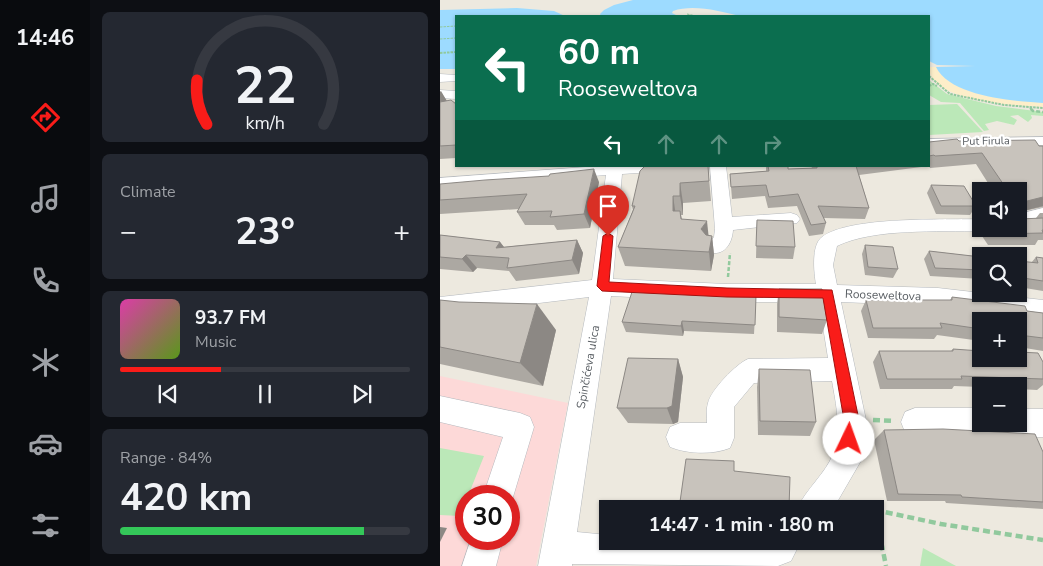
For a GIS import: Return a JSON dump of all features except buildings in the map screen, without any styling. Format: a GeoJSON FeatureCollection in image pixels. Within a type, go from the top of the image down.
{"type":"FeatureCollection","features":[{"type":"Feature","properties":{"kind":"street"},"geometry":{"type":"LineString","coordinates":[[440,78],[455,78]]}},
{"type":"Feature","properties":{"kind":"street"},"geometry":{"type":"LineString","coordinates":[[440,94],[455,96]]}},
{"type":"Feature","properties":{"kind":"street","name":"Put Firula"},"geometry":{"type":"LineString","coordinates":[[930,143],[1043,141]]}},
{"type":"Feature","properties":{"kind":"street"},"geometry":{"type":"LineString","coordinates":[[441,176],[640,167]]}},
{"type":"Feature","properties":{"kind":"street"},"geometry":{"type":"LineString","coordinates":[[718,167],[724,224],[722,251]]}},
{"type":"Feature","properties":{"kind":"street","name":"Spinčićeva ulica"},"geometry":{"type":"LineString","coordinates":[[556,556],[602,286],[614,168]]}},
{"type":"Feature","properties":{"kind":"street"},"geometry":{"type":"LineString","coordinates":[[1027,218],[1043,214]]}},
{"type":"Feature","properties":{"kind":"street"},"geometry":{"type":"LineString","coordinates":[[724,224],[791,219]]}},
{"type":"Feature","properties":{"kind":"street"},"geometry":{"type":"LineString","coordinates":[[819,500],[847,459],[852,420],[822,265],[828,242],[850,232],[902,227],[972,225]]}},
{"type":"Feature","properties":{"kind":"street","name":"Rooseweltova"},"geometry":{"type":"LineString","coordinates":[[440,306],[602,286],[727,293],[828,293],[938,297],[1043,309]]}},
{"type":"Feature","properties":{"kind":"street"},"geometry":{"type":"LineString","coordinates":[[680,437],[720,438],[721,403],[748,371],[842,369]]}},
{"type":"Feature","properties":{"kind":"street"},"geometry":{"type":"LineString","coordinates":[[440,410],[520,427],[502,485]]}},
{"type":"Feature","properties":{"kind":"street"},"geometry":{"type":"LineString","coordinates":[[915,422],[972,422]]}},
{"type":"Feature","properties":{"kind":"street"},"geometry":{"type":"LineString","coordinates":[[1027,423],[1043,423]]}},
{"type":"Feature","properties":{"kind":"street"},"geometry":{"type":"LineString","coordinates":[[479,566],[484,550]]}},
{"type":"Feature","properties":{"kind":"street"},"geometry":{"type":"LineString","coordinates":[[556,556],[722,566],[776,550]]}},
{"type":"Feature","properties":{"kind":"path"},"geometry":{"type":"LineString","coordinates":[[687,14],[692,15]]}},
{"type":"Feature","properties":{"kind":"path"},"geometry":{"type":"LineString","coordinates":[[440,27],[455,26]]}},
{"type":"Feature","properties":{"kind":"path"},"geometry":{"type":"LineString","coordinates":[[440,39],[455,38]]}},
{"type":"Feature","properties":{"kind":"path"},"geometry":{"type":"LineString","coordinates":[[440,53],[455,52]]}},
{"type":"Feature","properties":{"kind":"path"},"geometry":{"type":"LineString","coordinates":[[930,77],[940,88]]}},
{"type":"Feature","properties":{"kind":"path"},"geometry":{"type":"LineString","coordinates":[[930,86],[933,84],[950,94],[1004,105],[1043,108]]}},
{"type":"Feature","properties":{"kind":"path"},"geometry":{"type":"LineString","coordinates":[[1030,107],[1033,111],[1043,112]]}},
{"type":"Feature","properties":{"kind":"path"},"geometry":{"type":"LineString","coordinates":[[722,251],[727,293]]}},
{"type":"Feature","properties":{"kind":"path"},"geometry":{"type":"LineString","coordinates":[[852,420],[915,422]]}},
{"type":"Feature","properties":{"kind":"path"},"geometry":{"type":"LineString","coordinates":[[884,512],[942,524],[1043,540]]}},
{"type":"Feature","properties":{"kind":"path"},"geometry":{"type":"LineString","coordinates":[[883,550],[886,566]]}},
{"type":"Feature","properties":{"kind":"shaded area"},"geometry":{"type":"Polygon","coordinates":[[[440,376],[568,403],[536,566],[440,566],[440,376]]]}},
{"type":"Feature","properties":{"kind":"green space"},"geometry":{"type":"Polygon","coordinates":[[[930,81],[947,94],[996,106],[1043,112],[1043,116],[1031,115],[1032,118],[1028,122],[1018,115],[1010,116],[1017,120],[1014,125],[997,121],[985,124],[989,130],[984,131],[960,103],[941,102],[930,96],[930,81]]]}},
{"type":"Feature","properties":{"kind":"green space"},"geometry":{"type":"Polygon","coordinates":[[[957,104],[983,132],[930,135],[930,105],[957,104]]]}},
{"type":"Feature","properties":{"kind":"green space"},"geometry":{"type":"Polygon","coordinates":[[[440,448],[484,456],[472,485],[455,485],[455,516],[440,515],[440,448]]]}},
{"type":"Feature","properties":{"kind":"green space"},"geometry":{"type":"Polygon","coordinates":[[[923,548],[956,566],[920,566],[923,548]]]}},
{"type":"Feature","properties":{"kind":"sand"},"geometry":{"type":"Polygon","coordinates":[[[930,67],[936,67],[943,75],[968,88],[1001,97],[1043,103],[1043,107],[977,100],[958,95],[943,88],[933,79],[930,67]]]}},
{"type":"Feature","properties":{"kind":"water"},"geometry":{"type":"Polygon","coordinates":[[[633,0],[1043,0],[1043,103],[1000,99],[984,95],[955,85],[944,77],[936,67],[975,66],[937,65],[930,62],[930,15],[735,15],[706,9],[689,8],[673,11],[672,13],[676,15],[600,15],[604,10],[633,0]]]}},
{"type":"Feature","properties":{"kind":"water"},"geometry":{"type":"Polygon","coordinates":[[[517,8],[554,11],[563,15],[455,15],[455,69],[440,69],[440,10],[517,8]]]}},
{"type":"Feature","properties":{"kind":"route"},"geometry":{"type":"LineString","coordinates":[[608,236],[602,286],[727,293],[828,293],[852,420],[849,439]]}}]}
